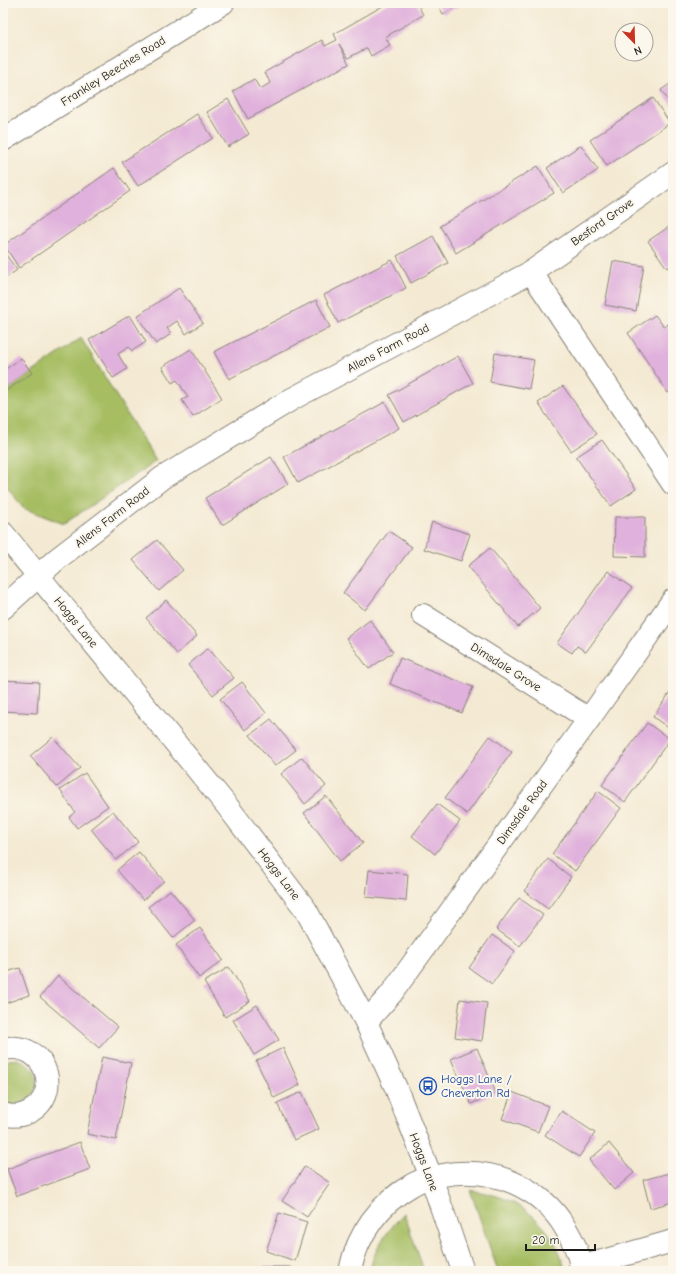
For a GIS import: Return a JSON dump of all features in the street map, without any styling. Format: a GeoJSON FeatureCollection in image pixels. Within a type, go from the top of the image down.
{"type":"FeatureCollection","features":[{"type":"Feature","properties":{"kind":"street","name":"Frankley Beeches Road"},"geometry":{"type":"LineString","coordinates":[[3,140],[223,3]]}},
{"type":"Feature","properties":{"kind":"street","name":"Besford Grove"},"geometry":{"type":"LineString","coordinates":[[531,272],[673,173]]}},
{"type":"Feature","properties":{"kind":"street"},"geometry":{"type":"LineString","coordinates":[[531,272],[673,484]]}},
{"type":"Feature","properties":{"kind":"street","name":"Allens Farm Road"},"geometry":{"type":"LineString","coordinates":[[3,608],[57,559],[162,478],[292,399],[531,272]]}},
{"type":"Feature","properties":{"kind":"street","name":"Hoggs Lane"},"geometry":{"type":"LineString","coordinates":[[3,533],[228,807],[306,910],[366,1022],[396,1088],[431,1177],[463,1271]]}},
{"type":"Feature","properties":{"kind":"street","name":"Dimsdale Road"},"geometry":{"type":"LineString","coordinates":[[366,1022],[390,994],[673,600]]}},
{"type":"Feature","properties":{"kind":"street","name":"Dimsdale Grove"},"geometry":{"type":"LineString","coordinates":[[423,615],[589,719]]}},
{"type":"Feature","properties":{"kind":"street"},"geometry":{"type":"LineString","coordinates":[[3,1049],[15,1047],[26,1050],[36,1056],[43,1064],[47,1075],[47,1086],[44,1097],[37,1106],[28,1113],[17,1116],[3,1114]]}},
{"type":"Feature","properties":{"kind":"street"},"geometry":{"type":"LineString","coordinates":[[350,1271],[360,1239],[371,1221],[385,1204],[412,1184],[431,1177],[458,1172],[487,1174],[509,1180],[530,1190],[547,1204],[561,1220],[574,1243],[581,1269],[673,1241]]}},
{"type":"Feature","properties":{"kind":"green space"},"geometry":{"type":"Polygon","coordinates":[[[81,338],[156,461],[64,524],[23,508],[3,481],[3,393],[81,338]]]}},
{"type":"Feature","properties":{"kind":"green space"},"geometry":{"type":"Polygon","coordinates":[[[17,1059],[28,1065],[35,1073],[37,1082],[35,1091],[30,1098],[22,1104],[13,1106],[3,1103],[3,1062],[17,1059]]]}},
{"type":"Feature","properties":{"kind":"green space"},"geometry":{"type":"Polygon","coordinates":[[[470,1190],[500,1197],[523,1208],[533,1216],[542,1225],[557,1247],[565,1271],[498,1271],[470,1190]]]}},
{"type":"Feature","properties":{"kind":"green space"},"geometry":{"type":"Polygon","coordinates":[[[404,1213],[424,1271],[370,1271],[375,1254],[382,1240],[404,1213]]]}},
{"type":"Feature","properties":{"kind":"building"},"geometry":{"type":"Polygon","coordinates":[[[388,3],[417,3],[423,15],[385,37],[390,45],[371,56],[367,48],[348,58],[339,44],[349,64],[248,119],[233,91],[254,79],[260,89],[270,83],[265,72],[322,40],[325,46],[337,40],[334,34],[388,3]]]}},
{"type":"Feature","properties":{"kind":"building"},"geometry":{"type":"Polygon","coordinates":[[[437,3],[465,3],[443,14],[437,3]]]}},
{"type":"Feature","properties":{"kind":"building"},"geometry":{"type":"Polygon","coordinates":[[[673,82],[673,107],[661,90],[673,82]]]}},
{"type":"Feature","properties":{"kind":"building"},"geometry":{"type":"Polygon","coordinates":[[[653,98],[670,123],[607,166],[590,140],[653,98]]]}},
{"type":"Feature","properties":{"kind":"building"},"geometry":{"type":"Polygon","coordinates":[[[228,99],[249,134],[228,147],[207,112],[228,99]]]}},
{"type":"Feature","properties":{"kind":"building"},"geometry":{"type":"Polygon","coordinates":[[[197,114],[213,138],[138,186],[122,162],[197,114]]]}},
{"type":"Feature","properties":{"kind":"building"},"geometry":{"type":"Polygon","coordinates":[[[581,145],[598,170],[563,193],[547,168],[581,145]]]}},
{"type":"Feature","properties":{"kind":"building"},"geometry":{"type":"Polygon","coordinates":[[[538,166],[554,193],[456,253],[440,226],[538,166]]]}},
{"type":"Feature","properties":{"kind":"building"},"geometry":{"type":"Polygon","coordinates":[[[114,168],[130,191],[19,268],[4,245],[114,168]]]}},
{"type":"Feature","properties":{"kind":"building"},"geometry":{"type":"Polygon","coordinates":[[[673,224],[673,264],[667,268],[648,241],[673,224]]]}},
{"type":"Feature","properties":{"kind":"building"},"geometry":{"type":"Polygon","coordinates":[[[433,236],[448,263],[411,283],[397,256],[433,236]]]}},
{"type":"Feature","properties":{"kind":"building"},"geometry":{"type":"Polygon","coordinates":[[[3,251],[17,270],[3,280],[3,251]]]}},
{"type":"Feature","properties":{"kind":"building"},"geometry":{"type":"Polygon","coordinates":[[[392,260],[406,288],[338,323],[324,295],[392,260]]]}},
{"type":"Feature","properties":{"kind":"building"},"geometry":{"type":"Polygon","coordinates":[[[613,261],[644,266],[636,311],[605,305],[613,261]]]}},
{"type":"Feature","properties":{"kind":"building"},"geometry":{"type":"Polygon","coordinates":[[[179,288],[203,323],[186,334],[177,321],[167,328],[171,334],[156,344],[137,316],[179,288]]]}},
{"type":"Feature","properties":{"kind":"building"},"geometry":{"type":"Polygon","coordinates":[[[316,300],[330,327],[229,379],[214,352],[316,300]]]}},
{"type":"Feature","properties":{"kind":"building"},"geometry":{"type":"Polygon","coordinates":[[[130,315],[146,342],[132,351],[129,347],[118,354],[127,369],[113,378],[89,340],[130,315]]]}},
{"type":"Feature","properties":{"kind":"building"},"geometry":{"type":"Polygon","coordinates":[[[655,315],[664,327],[671,322],[673,325],[673,390],[668,393],[628,333],[655,315]]]}},
{"type":"Feature","properties":{"kind":"building"},"geometry":{"type":"Polygon","coordinates":[[[191,349],[222,398],[193,417],[182,400],[188,397],[177,380],[172,383],[162,367],[191,349]]]}},
{"type":"Feature","properties":{"kind":"building"},"geometry":{"type":"Polygon","coordinates":[[[495,353],[534,360],[529,389],[490,382],[495,353]]]}},
{"type":"Feature","properties":{"kind":"building"},"geometry":{"type":"Polygon","coordinates":[[[458,356],[473,383],[404,422],[389,395],[458,356]]]}},
{"type":"Feature","properties":{"kind":"building"},"geometry":{"type":"Polygon","coordinates":[[[21,358],[32,373],[3,393],[3,371],[21,358]]]}},
{"type":"Feature","properties":{"kind":"building"},"geometry":{"type":"Polygon","coordinates":[[[563,386],[597,434],[571,451],[538,403],[563,386]]]}},
{"type":"Feature","properties":{"kind":"building"},"geometry":{"type":"Polygon","coordinates":[[[385,402],[399,428],[298,483],[284,457],[385,402]]]}},
{"type":"Feature","properties":{"kind":"building"},"geometry":{"type":"Polygon","coordinates":[[[602,440],[636,489],[611,506],[576,457],[602,440]]]}},
{"type":"Feature","properties":{"kind":"building"},"geometry":{"type":"Polygon","coordinates":[[[271,457],[288,484],[222,525],[205,498],[271,457]]]}},
{"type":"Feature","properties":{"kind":"building"},"geometry":{"type":"Polygon","coordinates":[[[615,517],[645,517],[645,557],[614,556],[615,517]]]}},
{"type":"Feature","properties":{"kind":"building"},"geometry":{"type":"Polygon","coordinates":[[[432,522],[470,534],[461,561],[424,549],[432,522]]]}},
{"type":"Feature","properties":{"kind":"building"},"geometry":{"type":"Polygon","coordinates":[[[389,531],[412,547],[365,610],[343,593],[389,531]]]}},
{"type":"Feature","properties":{"kind":"building"},"geometry":{"type":"Polygon","coordinates":[[[157,540],[183,570],[159,591],[133,560],[157,540]]]}},
{"type":"Feature","properties":{"kind":"building"},"geometry":{"type":"Polygon","coordinates":[[[490,548],[540,608],[518,627],[468,566],[490,548]]]}},
{"type":"Feature","properties":{"kind":"building"},"geometry":{"type":"Polygon","coordinates":[[[608,571],[632,588],[586,652],[577,646],[572,653],[557,643],[608,571]]]}},
{"type":"Feature","properties":{"kind":"building"},"geometry":{"type":"Polygon","coordinates":[[[166,600],[197,636],[177,654],[146,618],[166,600]]]}},
{"type":"Feature","properties":{"kind":"building"},"geometry":{"type":"Polygon","coordinates":[[[370,620],[393,652],[369,669],[346,638],[370,620]]]}},
{"type":"Feature","properties":{"kind":"building"},"geometry":{"type":"Polygon","coordinates":[[[208,648],[234,678],[213,695],[188,665],[208,648]]]}},
{"type":"Feature","properties":{"kind":"building"},"geometry":{"type":"Polygon","coordinates":[[[400,658],[473,687],[462,713],[390,684],[400,658]]]}},
{"type":"Feature","properties":{"kind":"building"},"geometry":{"type":"Polygon","coordinates":[[[3,680],[39,682],[37,713],[3,711],[3,680]]]}},
{"type":"Feature","properties":{"kind":"building"},"geometry":{"type":"Polygon","coordinates":[[[242,682],[266,713],[245,730],[220,699],[242,682]]]}},
{"type":"Feature","properties":{"kind":"building"},"geometry":{"type":"Polygon","coordinates":[[[673,688],[673,731],[653,717],[673,688]]]}},
{"type":"Feature","properties":{"kind":"building"},"geometry":{"type":"Polygon","coordinates":[[[271,719],[296,750],[275,766],[250,735],[271,719]]]}},
{"type":"Feature","properties":{"kind":"building"},"geometry":{"type":"Polygon","coordinates":[[[647,723],[670,739],[625,802],[602,785],[647,723]]]}},
{"type":"Feature","properties":{"kind":"building"},"geometry":{"type":"Polygon","coordinates":[[[490,736],[512,752],[467,814],[445,798],[490,736]]]}},
{"type":"Feature","properties":{"kind":"building"},"geometry":{"type":"Polygon","coordinates":[[[53,737],[80,768],[57,787],[30,756],[53,737]]]}},
{"type":"Feature","properties":{"kind":"building"},"geometry":{"type":"Polygon","coordinates":[[[302,757],[326,786],[305,804],[281,774],[302,757]]]}},
{"type":"Feature","properties":{"kind":"building"},"geometry":{"type":"Polygon","coordinates":[[[85,773],[108,806],[77,828],[69,817],[75,812],[60,790],[85,773]]]}},
{"type":"Feature","properties":{"kind":"building"},"geometry":{"type":"Polygon","coordinates":[[[598,791],[621,808],[575,871],[552,854],[598,791]]]}},
{"type":"Feature","properties":{"kind":"building"},"geometry":{"type":"Polygon","coordinates":[[[326,796],[363,843],[340,861],[304,813],[326,796]]]}},
{"type":"Feature","properties":{"kind":"building"},"geometry":{"type":"Polygon","coordinates":[[[437,804],[460,821],[435,854],[412,836],[437,804]]]}},
{"type":"Feature","properties":{"kind":"building"},"geometry":{"type":"Polygon","coordinates":[[[113,811],[138,842],[116,860],[91,829],[113,811]]]}},
{"type":"Feature","properties":{"kind":"building"},"geometry":{"type":"Polygon","coordinates":[[[139,852],[164,881],[143,900],[117,870],[139,852]]]}},
{"type":"Feature","properties":{"kind":"building"},"geometry":{"type":"Polygon","coordinates":[[[548,859],[571,877],[548,909],[524,891],[548,859]]]}},
{"type":"Feature","properties":{"kind":"building"},"geometry":{"type":"Polygon","coordinates":[[[369,870],[408,874],[406,901],[366,897],[369,870]]]}},
{"type":"Feature","properties":{"kind":"building"},"geometry":{"type":"Polygon","coordinates":[[[170,890],[195,920],[173,938],[148,907],[170,890]]]}},
{"type":"Feature","properties":{"kind":"building"},"geometry":{"type":"Polygon","coordinates":[[[519,898],[543,915],[520,946],[496,929],[519,898]]]}},
{"type":"Feature","properties":{"kind":"building"},"geometry":{"type":"Polygon","coordinates":[[[200,928],[223,960],[199,978],[176,945],[200,928]]]}},
{"type":"Feature","properties":{"kind":"building"},"geometry":{"type":"Polygon","coordinates":[[[492,935],[515,951],[492,984],[469,968],[492,935]]]}},
{"type":"Feature","properties":{"kind":"building"},"geometry":{"type":"Polygon","coordinates":[[[229,967],[250,1001],[225,1017],[204,982],[229,967]]]}},
{"type":"Feature","properties":{"kind":"building"},"geometry":{"type":"Polygon","coordinates":[[[20,968],[29,995],[3,1004],[3,973],[20,968]]]}},
{"type":"Feature","properties":{"kind":"building"},"geometry":{"type":"Polygon","coordinates":[[[58,976],[118,1027],[99,1048],[40,997],[58,976]]]}},
{"type":"Feature","properties":{"kind":"building"},"geometry":{"type":"Polygon","coordinates":[[[460,999],[487,1003],[482,1041],[455,1037],[460,999]]]}},
{"type":"Feature","properties":{"kind":"building"},"geometry":{"type":"Polygon","coordinates":[[[257,1005],[279,1040],[254,1055],[233,1020],[257,1005]]]}},
{"type":"Feature","properties":{"kind":"building"},"geometry":{"type":"Polygon","coordinates":[[[283,1048],[300,1085],[274,1098],[256,1061],[283,1048]]]}},
{"type":"Feature","properties":{"kind":"building"},"geometry":{"type":"Polygon","coordinates":[[[477,1048],[496,1093],[471,1104],[451,1059],[477,1048]]]}},
{"type":"Feature","properties":{"kind":"building"},"geometry":{"type":"Polygon","coordinates":[[[102,1057],[131,1063],[116,1140],[87,1134],[102,1057]]]}},
{"type":"Feature","properties":{"kind":"building"},"geometry":{"type":"Polygon","coordinates":[[[302,1092],[319,1129],[294,1140],[277,1103],[302,1092]]]}},
{"type":"Feature","properties":{"kind":"building"},"geometry":{"type":"Polygon","coordinates":[[[512,1092],[548,1106],[538,1132],[502,1119],[512,1092]]]}},
{"type":"Feature","properties":{"kind":"building"},"geometry":{"type":"Polygon","coordinates":[[[562,1111],[595,1133],[579,1157],[545,1135],[562,1111]]]}},
{"type":"Feature","properties":{"kind":"building"},"geometry":{"type":"Polygon","coordinates":[[[80,1142],[90,1169],[17,1196],[7,1169],[80,1142]]]}},
{"type":"Feature","properties":{"kind":"building"},"geometry":{"type":"Polygon","coordinates":[[[609,1143],[634,1173],[614,1190],[589,1160],[609,1143]]]}},
{"type":"Feature","properties":{"kind":"building"},"geometry":{"type":"Polygon","coordinates":[[[305,1166],[330,1183],[307,1217],[282,1201],[305,1166]]]}},
{"type":"Feature","properties":{"kind":"building"},"geometry":{"type":"Polygon","coordinates":[[[673,1172],[673,1202],[650,1208],[643,1180],[673,1172]]]}},
{"type":"Feature","properties":{"kind":"building"},"geometry":{"type":"Polygon","coordinates":[[[279,1213],[307,1222],[295,1261],[266,1251],[279,1213]]]}},
{"type":"Feature","properties":{"kind":"building"},"geometry":{"type":"Polygon","coordinates":[[[261,1267],[290,1267],[290,1271],[261,1271],[261,1267]]]}},
{"type":"Feature","properties":{"kind":"place","name":"Hoggs Lane / Cheverton Rd"},"geometry":{"type":"Point","coordinates":[428,1086]}}]}
